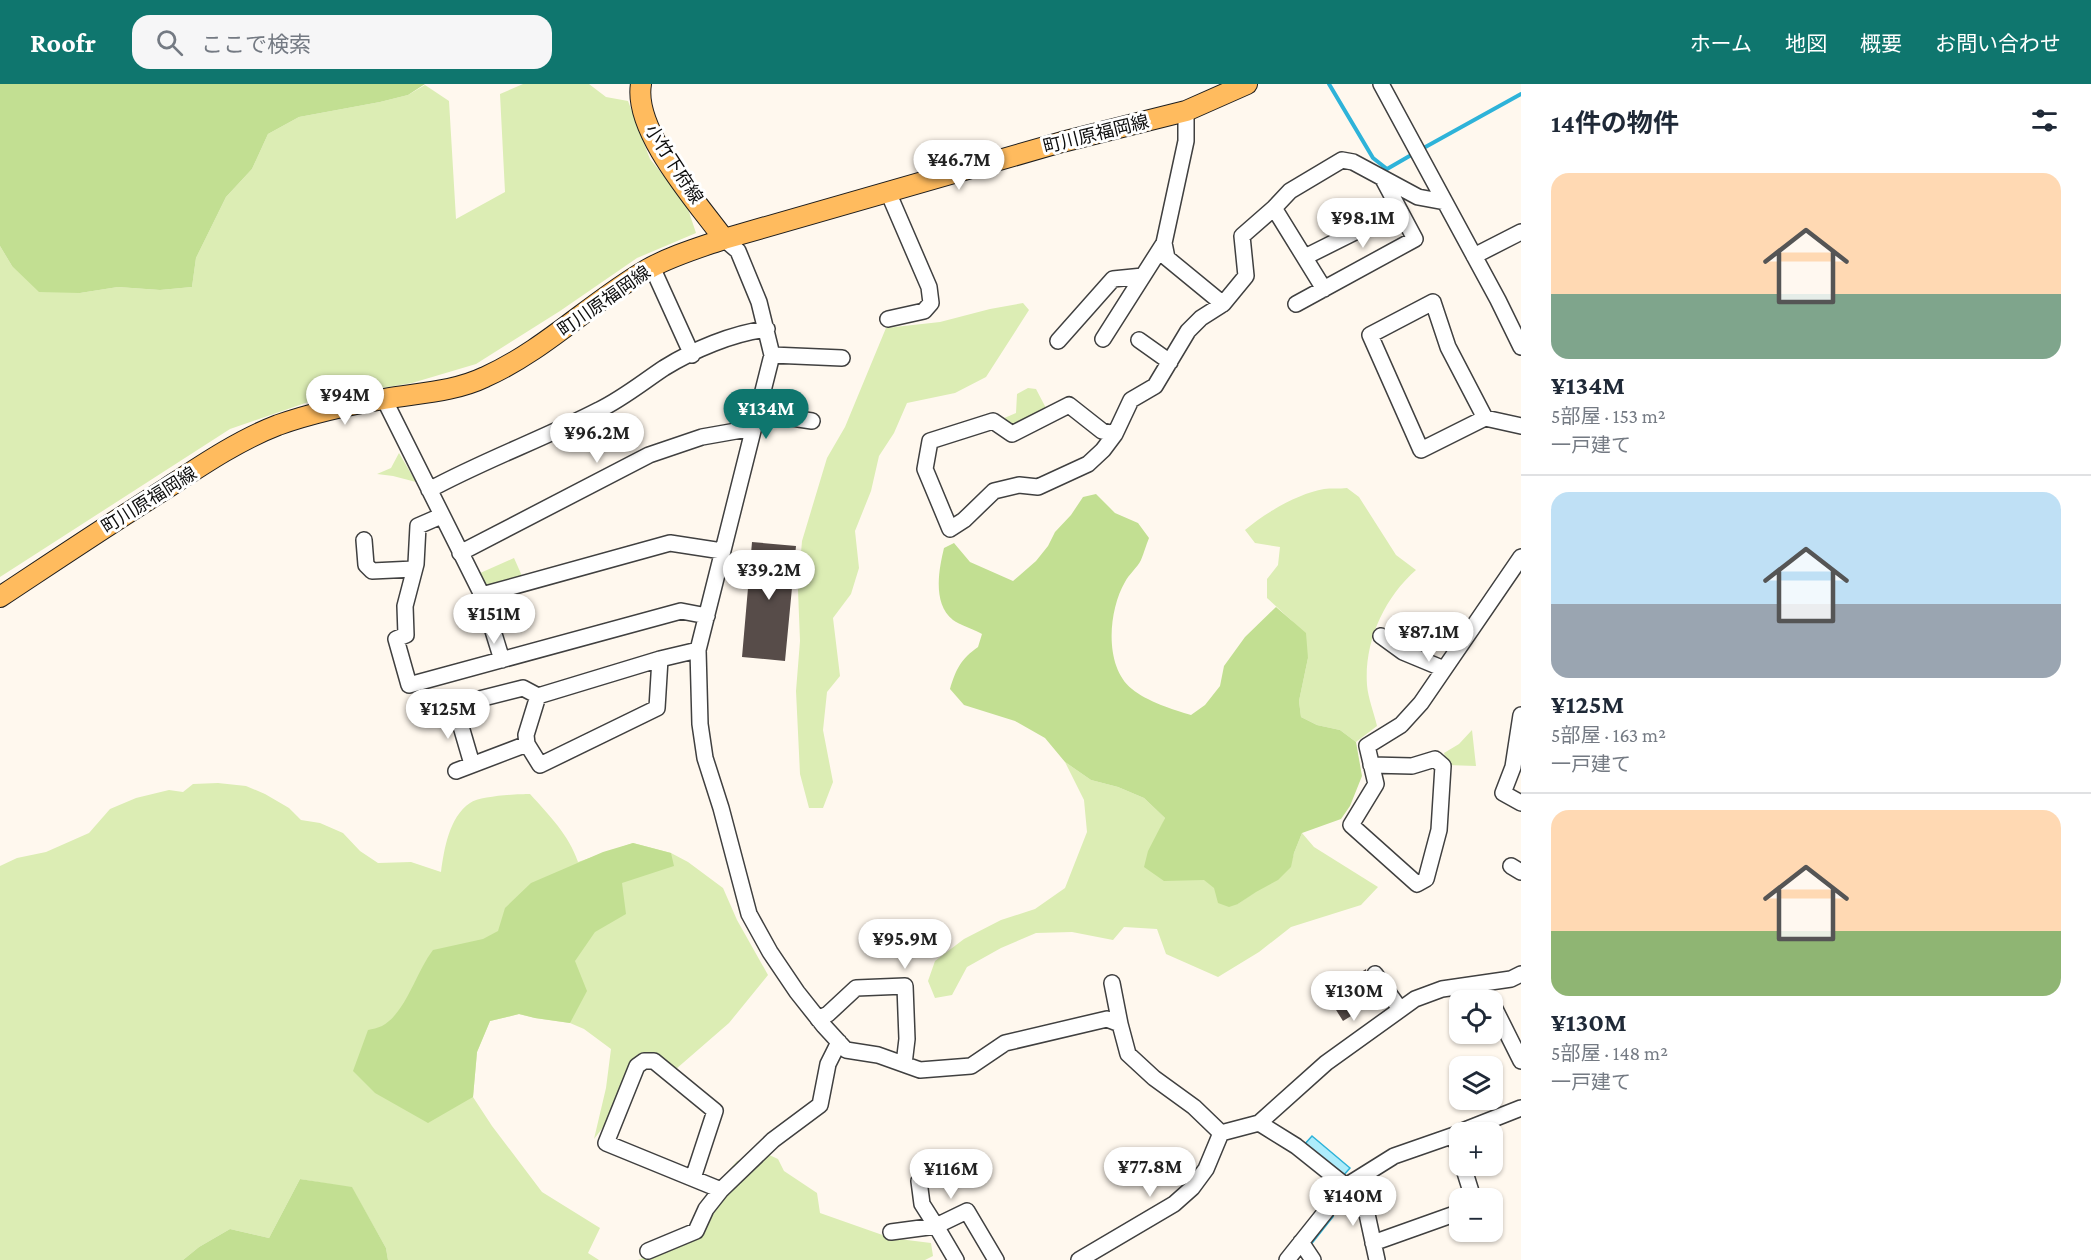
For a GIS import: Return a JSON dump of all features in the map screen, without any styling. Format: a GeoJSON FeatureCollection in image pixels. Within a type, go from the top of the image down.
{"type":"FeatureCollection","features":[{"type":"Feature","properties":{"kind":"main road","name":"小竹下府線"},"geometry":{"type":"LineString","coordinates":[[641,84],[639,92],[644,117],[652,137],[723,239]]}},
{"type":"Feature","properties":{"kind":"main road","name":"町川原福岡線"},"geometry":{"type":"LineString","coordinates":[[0,597],[111,523],[238,444],[275,426],[299,418],[384,399],[437,392],[483,378],[558,334],[652,267],[690,251],[723,239],[1062,142],[1186,111],[1247,84]]}},
{"type":"Feature","properties":{"kind":"street"},"geometry":{"type":"LineString","coordinates":[[1381,84],[1521,347]]}},
{"type":"Feature","properties":{"kind":"street"},"geometry":{"type":"LineString","coordinates":[[1103,339],[1164,243],[1186,141],[1186,111]]}},
{"type":"Feature","properties":{"kind":"street"},"geometry":{"type":"LineString","coordinates":[[1115,434],[1102,431],[1069,405],[1012,434],[993,421],[930,441],[925,469],[950,529],[964,520],[994,491],[1019,485],[1038,487],[1088,464],[1115,434],[1131,400],[1155,386],[1188,331],[1201,318],[1223,304],[1246,276],[1242,236],[1290,191],[1342,160],[1353,162],[1418,197],[1445,202]]}},
{"type":"Feature","properties":{"kind":"street"},"geometry":{"type":"LineString","coordinates":[[1296,304],[1415,239],[1383,179]]}},
{"type":"Feature","properties":{"kind":"street"},"geometry":{"type":"LineString","coordinates":[[888,192],[929,286],[931,303],[924,311],[888,319]]}},
{"type":"Feature","properties":{"kind":"street"},"geometry":{"type":"LineString","coordinates":[[1274,208],[1324,289]]}},
{"type":"Feature","properties":{"kind":"street"},"geometry":{"type":"LineString","coordinates":[[1305,257],[1399,210]]}},
{"type":"Feature","properties":{"kind":"street"},"geometry":{"type":"LineString","coordinates":[[1474,256],[1521,232]]}},
{"type":"Feature","properties":{"kind":"street"},"geometry":{"type":"LineString","coordinates":[[723,239],[738,251],[759,302],[772,355],[698,650],[700,724],[705,758],[721,808],[749,914],[770,952],[797,992],[846,1050],[878,1055],[920,1070],[971,1066],[1005,1044],[1107,1019],[1120,1024]]}},
{"type":"Feature","properties":{"kind":"street"},"geometry":{"type":"LineString","coordinates":[[1164,243],[1167,258],[1223,304]]}},
{"type":"Feature","properties":{"kind":"street"},"geometry":{"type":"LineString","coordinates":[[652,267],[692,355]]}},
{"type":"Feature","properties":{"kind":"street"},"geometry":{"type":"LineString","coordinates":[[1058,340],[1113,279],[1143,276]]}},
{"type":"Feature","properties":{"kind":"street"},"geometry":{"type":"LineString","coordinates":[[1485,418],[1448,347],[1432,302],[1370,335],[1421,450],[1485,418],[1521,426]]}},
{"type":"Feature","properties":{"kind":"street"},"geometry":{"type":"LineString","coordinates":[[429,490],[470,468],[602,409],[667,366],[719,341],[767,329]]}},
{"type":"Feature","properties":{"kind":"street"},"geometry":{"type":"LineString","coordinates":[[1139,340],[1170,362]]}},
{"type":"Feature","properties":{"kind":"street"},"geometry":{"type":"LineString","coordinates":[[772,355],[842,358]]}},
{"type":"Feature","properties":{"kind":"street"},"geometry":{"type":"LineString","coordinates":[[384,399],[482,595],[502,660]]}},
{"type":"Feature","properties":{"kind":"street"},"geometry":{"type":"LineString","coordinates":[[757,413],[812,421]]}},
{"type":"Feature","properties":{"kind":"street"},"geometry":{"type":"LineString","coordinates":[[460,553],[649,455],[702,437],[753,428]]}},
{"type":"Feature","properties":{"kind":"street"},"geometry":{"type":"LineString","coordinates":[[441,516],[418,526],[414,569],[405,606],[406,635],[396,639],[409,685],[681,611],[707,616]]}},
{"type":"Feature","properties":{"kind":"street"},"geometry":{"type":"LineString","coordinates":[[364,540],[366,565],[372,571],[414,569]]}},
{"type":"Feature","properties":{"kind":"street"},"geometry":{"type":"LineString","coordinates":[[482,595],[670,543],[722,551]]}},
{"type":"Feature","properties":{"kind":"street"},"geometry":{"type":"LineString","coordinates":[[1371,765],[1412,766],[1435,759],[1443,766],[1440,830],[1426,879],[1417,884],[1351,825],[1376,784],[1371,765],[1367,746],[1401,725],[1421,703],[1521,557]]}},
{"type":"Feature","properties":{"kind":"street"},"geometry":{"type":"LineString","coordinates":[[1381,636],[1403,652],[1444,669]]}},
{"type":"Feature","properties":{"kind":"street"},"geometry":{"type":"LineString","coordinates":[[424,713],[523,688],[538,696],[660,659],[698,650]]}},
{"type":"Feature","properties":{"kind":"street"},"geometry":{"type":"LineString","coordinates":[[538,696],[526,735],[527,744],[540,765],[657,708],[660,659]]}},
{"type":"Feature","properties":{"kind":"street"},"geometry":{"type":"LineString","coordinates":[[455,706],[472,764]]}},
{"type":"Feature","properties":{"kind":"street"},"geometry":{"type":"LineString","coordinates":[[1521,715],[1513,768],[1503,794],[1521,803]]}},
{"type":"Feature","properties":{"kind":"street"},"geometry":{"type":"LineString","coordinates":[[456,771],[527,744]]}},
{"type":"Feature","properties":{"kind":"street"},"geometry":{"type":"LineString","coordinates":[[1376,974],[1400,1009]]}},
{"type":"Feature","properties":{"kind":"street"},"geometry":{"type":"LineString","coordinates":[[1221,1133],[1259,1123],[1326,1063],[1415,999],[1442,989],[1511,979],[1521,974]]}},
{"type":"Feature","properties":{"kind":"street"},"geometry":{"type":"LineString","coordinates":[[1482,982],[1486,990]]}},
{"type":"Feature","properties":{"kind":"street"},"geometry":{"type":"LineString","coordinates":[[1112,983],[1128,1054],[1154,1078],[1194,1107],[1221,1133]]}},
{"type":"Feature","properties":{"kind":"street"},"geometry":{"type":"LineString","coordinates":[[818,1019],[828,1014],[856,988],[905,986],[907,1039],[904,1064]]}},
{"type":"Feature","properties":{"kind":"street"},"geometry":{"type":"LineString","coordinates":[[1503,1017],[1515,1033],[1521,1061]]}},
{"type":"Feature","properties":{"kind":"street"},"geometry":{"type":"LineString","coordinates":[[648,1251],[696,1231],[706,1209],[721,1190],[773,1140],[820,1106],[828,1064],[839,1042]]}},
{"type":"Feature","properties":{"kind":"street"},"geometry":{"type":"LineString","coordinates":[[693,1178],[715,1111],[654,1061],[644,1061],[638,1066],[606,1143],[721,1190]]}},
{"type":"Feature","properties":{"kind":"street"},"geometry":{"type":"LineString","coordinates":[[1486,1122],[1521,1108]]}},
{"type":"Feature","properties":{"kind":"street"},"geometry":{"type":"LineString","coordinates":[[1259,1123],[1296,1146],[1346,1185],[1367,1214],[1377,1260]]}},
{"type":"Feature","properties":{"kind":"street"},"geometry":{"type":"LineString","coordinates":[[1079,1260],[1174,1204],[1192,1188],[1206,1169],[1221,1133]]}},
{"type":"Feature","properties":{"kind":"street"},"geometry":{"type":"LineString","coordinates":[[1287,1260],[1346,1185],[1394,1156],[1449,1136]]}},
{"type":"Feature","properties":{"kind":"street"},"geometry":{"type":"LineString","coordinates":[[919,1181],[922,1204],[956,1260]]}},
{"type":"Feature","properties":{"kind":"street"},"geometry":{"type":"LineString","coordinates":[[891,1232],[936,1226],[967,1211],[996,1260]]}},
{"type":"Feature","properties":{"kind":"street"},"geometry":{"type":"LineString","coordinates":[[1373,1243],[1449,1216]]}},
{"type":"Feature","properties":{"kind":"street"},"geometry":{"type":"LineString","coordinates":[[1301,1242],[1313,1260]]}},
{"type":"Feature","properties":{"kind":"green space"},"geometry":{"type":"Polygon","coordinates":[[[0,84],[425,84],[408,95],[299,117],[268,134],[252,169],[226,197],[196,258],[192,287],[160,290],[118,287],[80,293],[39,292],[12,266],[0,246],[0,84]]]}},
{"type":"Feature","properties":{"kind":"green space"},"geometry":{"type":"Polygon","coordinates":[[[523,84],[589,84],[606,97],[628,101],[650,159],[686,203],[696,233],[637,258],[560,311],[476,364],[412,383],[317,399],[230,429],[0,577],[0,246],[12,266],[80,293],[118,287],[160,290],[192,287],[196,258],[226,197],[252,169],[268,134],[299,117],[408,95],[425,85],[449,101],[456,219],[505,192],[500,94],[523,84]]]}},
{"type":"Feature","properties":{"kind":"green space"},"geometry":{"type":"Polygon","coordinates":[[[1023,303],[1029,310],[986,377],[955,393],[907,403],[894,433],[879,456],[871,491],[855,531],[859,568],[851,594],[833,618],[840,676],[827,692],[823,730],[833,782],[823,808],[809,808],[800,774],[796,691],[800,641],[798,590],[802,541],[827,458],[845,427],[886,328],[940,322],[1023,303]]]}},
{"type":"Feature","properties":{"kind":"green space"},"geometry":{"type":"Polygon","coordinates":[[[1028,388],[1036,389],[1047,410],[1018,428],[1002,419],[1016,413],[1017,394],[1028,388]]]}},
{"type":"Feature","properties":{"kind":"green space"},"geometry":{"type":"Polygon","coordinates":[[[399,453],[416,482],[377,474],[391,468],[399,453]]]}},
{"type":"Feature","properties":{"kind":"green space"},"geometry":{"type":"Polygon","coordinates":[[[1347,488],[1359,497],[1396,555],[1416,570],[1394,594],[1378,622],[1367,669],[1367,685],[1377,726],[1356,742],[1340,730],[1317,725],[1301,717],[1299,701],[1308,658],[1292,621],[1267,598],[1267,579],[1278,565],[1280,547],[1255,543],[1245,530],[1271,511],[1304,495],[1324,489],[1347,488]]]}},
{"type":"Feature","properties":{"kind":"green space"},"geometry":{"type":"Polygon","coordinates":[[[1096,494],[1115,513],[1138,523],[1149,538],[1141,560],[1119,594],[1112,623],[1113,653],[1117,667],[1123,679],[1132,689],[1152,701],[1191,715],[1205,705],[1220,686],[1224,666],[1245,637],[1276,607],[1306,633],[1308,658],[1299,701],[1301,717],[1317,725],[1340,730],[1356,742],[1362,776],[1350,806],[1341,819],[1302,833],[1291,867],[1278,880],[1238,904],[1229,907],[1218,903],[1214,888],[1204,880],[1164,881],[1144,867],[1148,851],[1165,818],[1144,798],[1118,787],[1091,780],[1065,762],[1045,738],[1015,721],[964,705],[950,689],[960,665],[978,647],[982,634],[953,620],[942,605],[939,586],[944,548],[954,543],[970,562],[1013,581],[1036,561],[1048,546],[1055,532],[1071,515],[1083,497],[1096,494]]]}},
{"type":"Feature","properties":{"kind":"green space"},"geometry":{"type":"Polygon","coordinates":[[[514,558],[522,576],[485,589],[478,574],[514,558]]]}},
{"type":"Feature","properties":{"kind":"green space"},"geometry":{"type":"Polygon","coordinates":[[[1472,730],[1476,766],[1447,765],[1444,753],[1459,744],[1472,730]]]}},
{"type":"Feature","properties":{"kind":"green space"},"geometry":{"type":"Polygon","coordinates":[[[1065,762],[1091,780],[1118,787],[1144,798],[1165,818],[1158,834],[1164,880],[1204,879],[1238,904],[1290,867],[1302,833],[1314,847],[1378,887],[1361,905],[1291,927],[1259,952],[1218,977],[1166,954],[1157,929],[1124,927],[1113,940],[1072,932],[1036,933],[1001,948],[967,967],[952,995],[935,998],[928,981],[935,961],[964,939],[1001,920],[1035,909],[1065,888],[1087,832],[1084,800],[1065,762]]]}},
{"type":"Feature","properties":{"kind":"green space"},"geometry":{"type":"Polygon","coordinates":[[[218,783],[246,786],[289,808],[301,820],[320,823],[343,833],[360,851],[378,863],[411,862],[441,872],[452,825],[463,809],[470,803],[482,799],[530,794],[564,834],[578,862],[633,843],[671,853],[688,862],[723,888],[737,920],[768,975],[729,1023],[676,1069],[652,1057],[635,1058],[617,1109],[594,1139],[606,1088],[611,1049],[584,1029],[570,1023],[519,1014],[490,1021],[477,1052],[473,1097],[542,1192],[600,1228],[588,1253],[599,1260],[388,1260],[386,1248],[352,1188],[300,1179],[269,1238],[230,1229],[199,1247],[183,1260],[0,1260],[0,866],[17,858],[46,852],[89,833],[110,809],[136,798],[169,790],[183,792],[193,784],[218,783]]]}},
{"type":"Feature","properties":{"kind":"green space"},"geometry":{"type":"Polygon","coordinates":[[[633,843],[671,853],[674,866],[622,883],[626,914],[595,932],[575,961],[587,991],[570,1023],[519,1014],[490,1021],[477,1052],[473,1097],[428,1123],[375,1093],[353,1071],[368,1030],[382,1026],[398,1012],[433,950],[483,939],[498,931],[505,908],[531,883],[603,852],[633,843]]]}},
{"type":"Feature","properties":{"kind":"green space"},"geometry":{"type":"Polygon","coordinates":[[[765,1153],[778,1159],[784,1171],[817,1193],[820,1213],[891,1238],[931,1243],[933,1256],[925,1260],[638,1260],[669,1247],[696,1224],[702,1201],[737,1161],[765,1153]]]}},
{"type":"Feature","properties":{"kind":"green space"},"geometry":{"type":"Polygon","coordinates":[[[300,1179],[352,1187],[386,1248],[388,1260],[183,1260],[199,1247],[230,1229],[269,1238],[300,1179]]]}},
{"type":"Feature","properties":{"kind":"water"},"geometry":{"type":"Polygon","coordinates":[[[1312,1136],[1350,1168],[1342,1177],[1304,1145],[1312,1136]]]}},
{"type":"Feature","properties":{"kind":"building"},"geometry":{"type":"Polygon","coordinates":[[[752,542],[796,546],[785,661],[742,657],[752,542]]]}},
{"type":"Feature","properties":{"kind":"building"},"geometry":{"type":"Polygon","coordinates":[[[1366,969],[1367,979],[1380,998],[1343,1021],[1326,994],[1366,969]]]}},
{"type":"Feature","properties":{"kind":"waterway"},"geometry":{"type":"LineString","coordinates":[[1329,84],[1373,158],[1387,169],[1413,154]]}},
{"type":"Feature","properties":{"kind":"waterway"},"geometry":{"type":"LineString","coordinates":[[1420,150],[1521,94]]}},
{"type":"Feature","properties":{"kind":"waterway"},"geometry":{"type":"LineString","coordinates":[[1309,1245],[1332,1216]]}}]}
